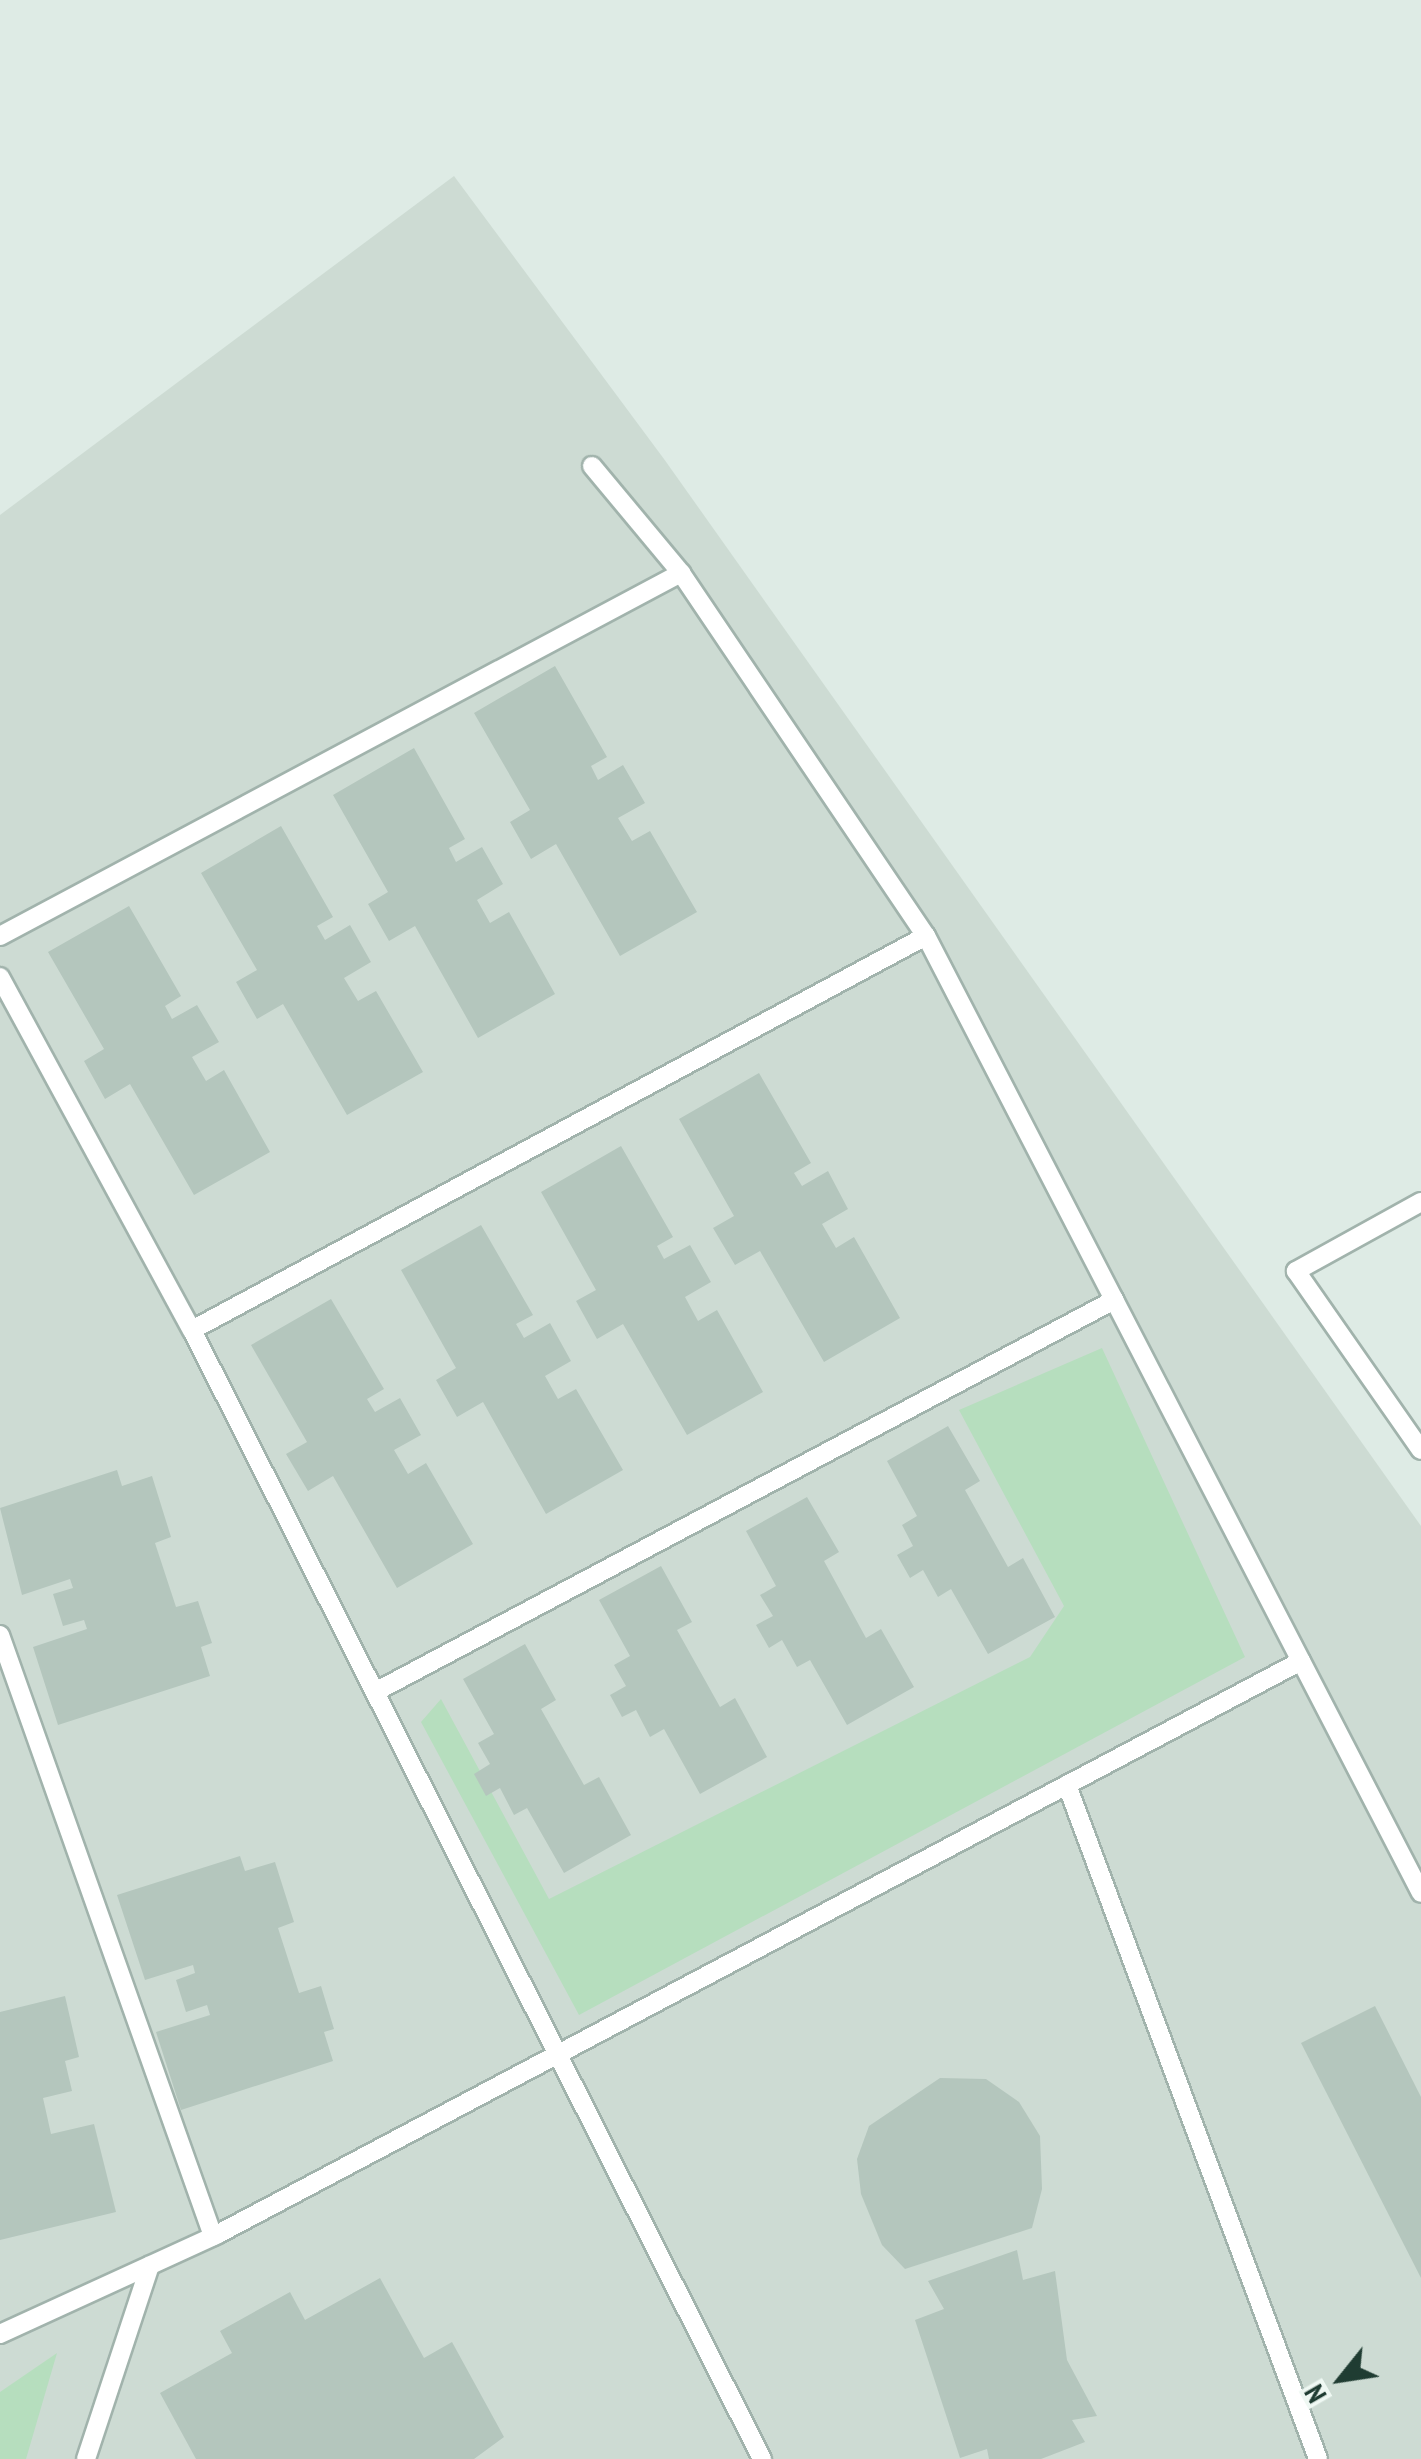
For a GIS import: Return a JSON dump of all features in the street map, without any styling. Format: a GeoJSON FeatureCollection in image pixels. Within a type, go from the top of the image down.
{"type":"FeatureCollection","features":[{"type":"Feature","properties":{"kind":"lane"},"geometry":{"type":"LineString","coordinates":[[592,466],[681,574],[926,936],[1421,1893]]}},
{"type":"Feature","properties":{"kind":"lane"},"geometry":{"type":"LineString","coordinates":[[0,936],[681,574]]}},
{"type":"Feature","properties":{"kind":"lane"},"geometry":{"type":"LineString","coordinates":[[192,1330],[926,936]]}},
{"type":"Feature","properties":{"kind":"lane"},"geometry":{"type":"LineString","coordinates":[[0,977],[192,1330],[762,2459]]}},
{"type":"Feature","properties":{"kind":"lane"},"geometry":{"type":"LineString","coordinates":[[1421,1202],[1296,1271],[1421,1450]]}},
{"type":"Feature","properties":{"kind":"lane"},"geometry":{"type":"LineString","coordinates":[[375,1692],[1114,1300]]}},
{"type":"Feature","properties":{"kind":"lane"},"geometry":{"type":"LineString","coordinates":[[0,1636],[213,2236]]}},
{"type":"Feature","properties":{"kind":"lane"},"geometry":{"type":"LineString","coordinates":[[0,2334],[213,2236],[1301,1661]]}},
{"type":"Feature","properties":{"kind":"lane"},"geometry":{"type":"LineString","coordinates":[[1067,1785],[1318,2459]]}},
{"type":"Feature","properties":{"kind":"lane"},"geometry":{"type":"LineString","coordinates":[[86,2459],[150,2264]]}},
{"type":"Feature","properties":{"kind":"shaded area"},"geometry":{"type":"Polygon","coordinates":[[[454,176],[664,459],[1421,1526],[1421,2459],[0,2459],[0,515],[454,176]]]}},
{"type":"Feature","properties":{"kind":"green space"},"geometry":{"type":"Polygon","coordinates":[[[1102,1348],[1245,1657],[579,2015],[421,1722],[441,1699],[549,1899],[1030,1657],[1064,1606],[959,1410],[1102,1348]]]}},
{"type":"Feature","properties":{"kind":"green space"},"geometry":{"type":"Polygon","coordinates":[[[57,2353],[26,2459],[0,2459],[0,2392],[57,2353]]]}},
{"type":"Feature","properties":{"kind":"building"},"geometry":{"type":"Polygon","coordinates":[[[555,666],[607,757],[591,766],[598,780],[623,765],[645,803],[618,818],[632,841],[650,831],[697,912],[620,956],[556,844],[531,859],[510,822],[530,810],[474,713],[555,666]]]}},
{"type":"Feature","properties":{"kind":"building"},"geometry":{"type":"Polygon","coordinates":[[[414,748],[465,839],[449,848],[456,862],[482,847],[503,884],[477,900],[490,923],[509,912],[555,994],[478,1038],[415,926],[389,941],[368,904],[388,892],[333,795],[414,748]]]}},
{"type":"Feature","properties":{"kind":"building"},"geometry":{"type":"Polygon","coordinates":[[[281,826],[333,917],[317,926],[325,940],[350,925],[371,962],[344,978],[358,1001],[376,991],[423,1072],[347,1115],[283,1004],[257,1019],[236,982],[257,970],[201,873],[281,826]]]}},
{"type":"Feature","properties":{"kind":"building"},"geometry":{"type":"Polygon","coordinates":[[[129,906],[181,996],[165,1006],[172,1019],[197,1005],[219,1042],[192,1057],[206,1081],[224,1070],[270,1152],[194,1195],[130,1084],[105,1099],[84,1061],[104,1049],[48,952],[129,906]]]}},
{"type":"Feature","properties":{"kind":"building"},"geometry":{"type":"Polygon","coordinates":[[[759,1073],[811,1163],[794,1173],[802,1186],[828,1171],[848,1209],[822,1224],[836,1248],[854,1237],[900,1318],[824,1362],[760,1251],[735,1265],[713,1228],[734,1216],[679,1119],[759,1073]]]}},
{"type":"Feature","properties":{"kind":"building"},"geometry":{"type":"Polygon","coordinates":[[[621,1146],[673,1237],[657,1246],[664,1259],[690,1245],[711,1282],[685,1297],[698,1321],[717,1310],[763,1392],[687,1435],[623,1324],[597,1339],[576,1301],[596,1290],[541,1192],[621,1146]]]}},
{"type":"Feature","properties":{"kind":"building"},"geometry":{"type":"Polygon","coordinates":[[[481,1225],[533,1315],[516,1324],[524,1338],[550,1323],[571,1361],[545,1376],[558,1399],[576,1389],[623,1470],[546,1514],[483,1402],[457,1417],[436,1380],[456,1368],[401,1270],[481,1225]]]}},
{"type":"Feature","properties":{"kind":"building"},"geometry":{"type":"Polygon","coordinates":[[[331,1299],[384,1389],[367,1399],[375,1412],[400,1398],[421,1435],[394,1450],[408,1474],[426,1463],[473,1544],[397,1588],[333,1476],[308,1491],[286,1454],[307,1442],[251,1345],[331,1299]]]}},
{"type":"Feature","properties":{"kind":"building"},"geometry":{"type":"Polygon","coordinates":[[[948,1426],[980,1481],[965,1490],[1008,1567],[1023,1558],[1055,1617],[988,1654],[951,1589],[938,1597],[923,1570],[910,1578],[897,1555],[913,1546],[902,1525],[917,1516],[887,1461],[948,1426]]]}},
{"type":"Feature","properties":{"kind":"building"},"geometry":{"type":"Polygon","coordinates":[[[117,1470],[122,1486],[152,1476],[171,1537],[155,1543],[176,1607],[198,1601],[212,1643],[201,1647],[210,1676],[58,1725],[33,1647],[87,1629],[84,1620],[63,1626],[53,1594],[73,1588],[70,1579],[22,1595],[0,1508],[117,1470]]]}},
{"type":"Feature","properties":{"kind":"building"},"geometry":{"type":"Polygon","coordinates":[[[807,1497],[839,1552],[824,1561],[866,1638],[881,1629],[914,1687],[847,1725],[810,1660],[797,1667],[782,1640],[769,1648],[756,1625],[773,1616],[760,1595],[776,1586],[746,1531],[807,1497]]]}},
{"type":"Feature","properties":{"kind":"building"},"geometry":{"type":"Polygon","coordinates":[[[661,1566],[692,1622],[677,1630],[720,1707],[735,1698],[767,1757],[700,1794],[664,1729],[650,1737],[636,1710],[622,1717],[610,1695],[626,1686],[614,1665],[630,1656],[599,1600],[661,1566]]]}},
{"type":"Feature","properties":{"kind":"building"},"geometry":{"type":"Polygon","coordinates":[[[525,1644],[556,1700],[541,1709],[584,1785],[599,1777],[631,1835],[564,1873],[527,1808],[514,1815],[500,1788],[486,1796],[474,1774],[490,1764],[478,1743],[494,1734],[463,1679],[525,1644]]]}},
{"type":"Feature","properties":{"kind":"building"},"geometry":{"type":"Polygon","coordinates":[[[240,1856],[245,1871],[275,1862],[294,1922],[278,1928],[299,1993],[321,1986],[334,2029],[324,2032],[333,2061],[181,2110],[156,2032],[210,2015],[207,2005],[186,2012],[176,1980],[195,1973],[193,1965],[145,1980],[117,1895],[240,1856]]]}},
{"type":"Feature","properties":{"kind":"building"},"geometry":{"type":"Polygon","coordinates":[[[65,1996],[79,2057],[65,2061],[72,2091],[43,2098],[51,2134],[94,2124],[116,2212],[0,2240],[0,2012],[65,1996]]]}},
{"type":"Feature","properties":{"kind":"building"},"geometry":{"type":"Polygon","coordinates":[[[1375,2006],[1421,2097],[1421,2278],[1301,2043],[1375,2006]]]}},
{"type":"Feature","properties":{"kind":"building"},"geometry":{"type":"Polygon","coordinates":[[[940,2078],[986,2079],[1019,2102],[1040,2136],[1042,2189],[1032,2228],[905,2269],[882,2245],[861,2194],[857,2159],[869,2126],[940,2078]]]}},
{"type":"Feature","properties":{"kind":"building"},"geometry":{"type":"Polygon","coordinates":[[[1017,2250],[1023,2280],[1055,2271],[1067,2360],[1097,2416],[1072,2420],[1085,2442],[1041,2459],[989,2459],[987,2449],[960,2458],[915,2320],[944,2309],[928,2281],[1017,2250]]]}},
{"type":"Feature","properties":{"kind":"building"},"geometry":{"type":"Polygon","coordinates":[[[380,2278],[424,2358],[452,2342],[504,2437],[474,2459],[196,2459],[160,2393],[232,2353],[220,2331],[290,2292],[305,2320],[380,2278]]]}}]}
